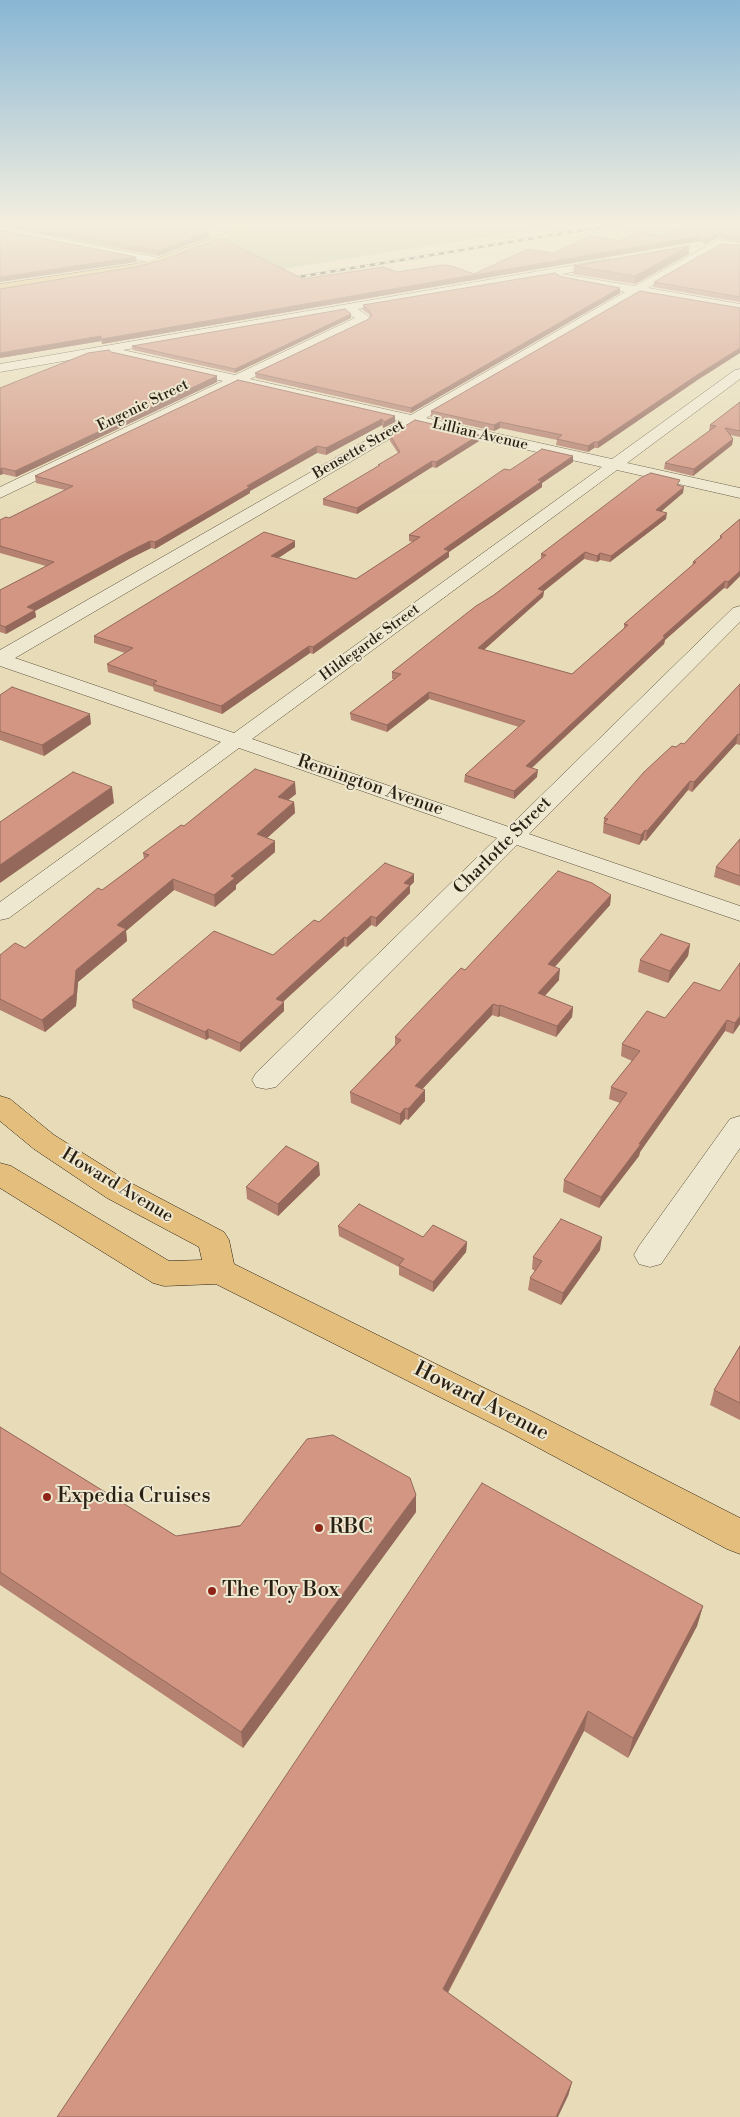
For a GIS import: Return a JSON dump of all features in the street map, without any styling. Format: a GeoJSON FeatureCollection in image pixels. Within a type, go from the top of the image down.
{"type":"FeatureCollection","features":[{"type":"Feature","properties":{"kind":"main road","name":"Howard Avenue"},"geometry":{"type":"LineString","coordinates":[[0,1106],[44,1142],[118,1190],[213,1240],[220,1270],[502,1412],[740,1537]]}},
{"type":"Feature","properties":{"kind":"main road"},"geometry":{"type":"LineString","coordinates":[[0,1174],[164,1274],[220,1270]]}},
{"type":"Feature","properties":{"kind":"street"},"geometry":{"type":"LineString","coordinates":[[0,368],[273,321]]}},
{"type":"Feature","properties":{"kind":"street","name":"Eugenie Street"},"geometry":{"type":"LineString","coordinates":[[0,493],[358,321]]}},
{"type":"Feature","properties":{"kind":"street","name":"Bensette Street"},"geometry":{"type":"LineString","coordinates":[[0,658],[584,321]]}},
{"type":"Feature","properties":{"kind":"street","name":"Lillian Avenue"},"geometry":{"type":"LineString","coordinates":[[103,350],[740,493]]}},
{"type":"Feature","properties":{"kind":"street"},"geometry":{"type":"LineString","coordinates":[[0,377],[42,361]]}},
{"type":"Feature","properties":{"kind":"street","name":"Hildegarde Street"},"geometry":{"type":"LineString","coordinates":[[0,913],[740,373]]}},
{"type":"Feature","properties":{"kind":"street","name":"Charlotte Street"},"geometry":{"type":"LineString","coordinates":[[266,1080],[740,612]]}},
{"type":"Feature","properties":{"kind":"street","name":"Remington Avenue"},"geometry":{"type":"LineString","coordinates":[[0,658],[740,914]]}},
{"type":"Feature","properties":{"kind":"street"},"geometry":{"type":"LineString","coordinates":[[650,1255],[740,1126]]}},
{"type":"Feature","properties":{"kind":"building"},"geometry":{"type":"Polygon","coordinates":[[[0,321],[208,321],[102,339],[101,336],[0,353],[0,321]]]}},
{"type":"Feature","properties":{"kind":"building"},"geometry":{"type":"Polygon","coordinates":[[[277,321],[337,321],[235,369],[132,346],[277,321]]]}},
{"type":"Feature","properties":{"kind":"building"},"geometry":{"type":"Polygon","coordinates":[[[365,321],[563,321],[411,408],[255,373],[365,321]]]}},
{"type":"Feature","properties":{"kind":"building"},"geometry":{"type":"Polygon","coordinates":[[[588,321],[740,321],[740,348],[598,442],[588,446],[557,439],[562,435],[500,422],[494,425],[431,411],[588,321]]]}},
{"type":"Feature","properties":{"kind":"building"},"geometry":{"type":"Polygon","coordinates":[[[109,350],[217,376],[15,471],[0,469],[0,388],[88,353],[109,350]]]}},
{"type":"Feature","properties":{"kind":"building"},"geometry":{"type":"Polygon","coordinates":[[[238,380],[395,416],[384,422],[382,419],[326,448],[317,446],[155,542],[150,541],[128,552],[27,607],[35,610],[5,627],[0,625],[0,590],[54,562],[0,546],[0,520],[6,517],[9,518],[73,486],[35,476],[238,380]]]}},
{"type":"Feature","properties":{"kind":"building"},"geometry":{"type":"Polygon","coordinates":[[[740,402],[740,431],[725,428],[733,439],[694,469],[665,463],[716,426],[710,425],[740,402]]]}},
{"type":"Feature","properties":{"kind":"building"},"geometry":{"type":"Polygon","coordinates":[[[415,420],[479,435],[436,462],[432,461],[357,508],[323,499],[400,452],[390,435],[415,420]]]}},
{"type":"Feature","properties":{"kind":"building"},"geometry":{"type":"Polygon","coordinates":[[[542,449],[573,456],[538,480],[542,481],[444,549],[449,551],[313,647],[309,646],[221,706],[153,684],[157,681],[107,664],[133,648],[94,636],[264,532],[295,541],[271,556],[356,579],[420,537],[409,535],[504,469],[510,470],[542,449]]]}},
{"type":"Feature","properties":{"kind":"building"},"geometry":{"type":"Polygon","coordinates":[[[651,473],[680,480],[677,485],[684,487],[656,510],[667,513],[611,556],[600,553],[597,556],[585,552],[538,589],[544,591],[478,648],[572,674],[628,625],[624,624],[696,562],[693,562],[740,519],[740,571],[728,582],[725,581],[663,636],[665,637],[526,766],[538,770],[514,791],[465,775],[525,721],[429,692],[387,725],[350,713],[401,674],[392,672],[476,606],[494,595],[546,555],[541,554],[642,477],[651,473]]]}},
{"type":"Feature","properties":{"kind":"building"},"geometry":{"type":"Polygon","coordinates":[[[740,684],[740,735],[738,734],[694,782],[690,781],[647,831],[645,830],[641,835],[604,823],[608,819],[604,818],[644,772],[672,746],[676,747],[681,743],[684,744],[740,684]]]}},
{"type":"Feature","properties":{"kind":"building"},"geometry":{"type":"Polygon","coordinates":[[[12,687],[90,714],[42,745],[0,731],[0,695],[12,687]]]}},
{"type":"Feature","properties":{"kind":"building"},"geometry":{"type":"Polygon","coordinates":[[[255,769],[295,782],[278,797],[294,802],[257,834],[275,841],[231,876],[235,878],[214,895],[173,879],[117,925],[126,929],[76,970],[74,994],[42,1020],[0,999],[0,955],[15,943],[25,948],[98,888],[102,890],[149,855],[143,853],[181,825],[184,826],[255,769]]]}},
{"type":"Feature","properties":{"kind":"building"},"geometry":{"type":"Polygon","coordinates":[[[73,772],[112,787],[0,865],[0,822],[73,772]]]}},
{"type":"Feature","properties":{"kind":"building"},"geometry":{"type":"Polygon","coordinates":[[[740,839],[740,876],[716,867],[740,839]]]}},
{"type":"Feature","properties":{"kind":"building"},"geometry":{"type":"Polygon","coordinates":[[[385,863],[414,874],[404,883],[410,885],[376,918],[371,916],[347,938],[344,937],[276,999],[284,1002],[240,1043],[208,1029],[205,1032],[132,1000],[214,931],[273,955],[314,920],[319,922],[385,863]]]}},
{"type":"Feature","properties":{"kind":"building"},"geometry":{"type":"Polygon","coordinates":[[[558,871],[592,883],[611,895],[548,964],[560,969],[538,993],[573,1007],[557,1026],[493,1004],[415,1086],[425,1090],[408,1109],[405,1108],[400,1114],[350,1092],[401,1040],[395,1037],[410,1021],[461,968],[465,970],[558,871]]]}},
{"type":"Feature","properties":{"kind":"building"},"geometry":{"type":"Polygon","coordinates":[[[661,934],[690,944],[670,971],[640,960],[661,934]]]}},
{"type":"Feature","properties":{"kind":"building"},"geometry":{"type":"Polygon","coordinates":[[[740,963],[740,1016],[735,1023],[727,1020],[639,1144],[641,1144],[601,1197],[564,1180],[627,1093],[611,1087],[640,1051],[622,1044],[647,1011],[665,1018],[694,982],[720,991],[740,963]]]}},
{"type":"Feature","properties":{"kind":"building"},"geometry":{"type":"Polygon","coordinates":[[[286,1146],[319,1163],[278,1204],[246,1187],[286,1146]]]}},
{"type":"Feature","properties":{"kind":"building"},"geometry":{"type":"Polygon","coordinates":[[[359,1204],[423,1237],[433,1225],[467,1242],[433,1282],[399,1265],[404,1259],[338,1226],[359,1204]]]}},
{"type":"Feature","properties":{"kind":"building"},"geometry":{"type":"Polygon","coordinates":[[[561,1219],[602,1237],[563,1293],[530,1278],[542,1261],[533,1257],[561,1219]]]}},
{"type":"Feature","properties":{"kind":"building"},"geometry":{"type":"Polygon","coordinates":[[[740,1346],[740,1403],[714,1390],[740,1346]]]}},
{"type":"Feature","properties":{"kind":"building"},"geometry":{"type":"Polygon","coordinates":[[[0,1427],[176,1536],[240,1526],[307,1439],[333,1435],[410,1478],[416,1495],[241,1732],[0,1572],[0,1427]]]}},
{"type":"Feature","properties":{"kind":"building"},"geometry":{"type":"Polygon","coordinates":[[[482,1483],[703,1606],[633,1738],[588,1711],[443,1989],[572,2082],[556,2117],[57,2117],[482,1483]]]}},
{"type":"Feature","properties":{"kind":"place","name":"Expedia Cruises"},"geometry":{"type":"Point","coordinates":[47,1497]}},
{"type":"Feature","properties":{"kind":"place","name":"RBC"},"geometry":{"type":"Point","coordinates":[319,1528]}},
{"type":"Feature","properties":{"kind":"place","name":"The Toy Box"},"geometry":{"type":"Point","coordinates":[212,1591]}}]}
